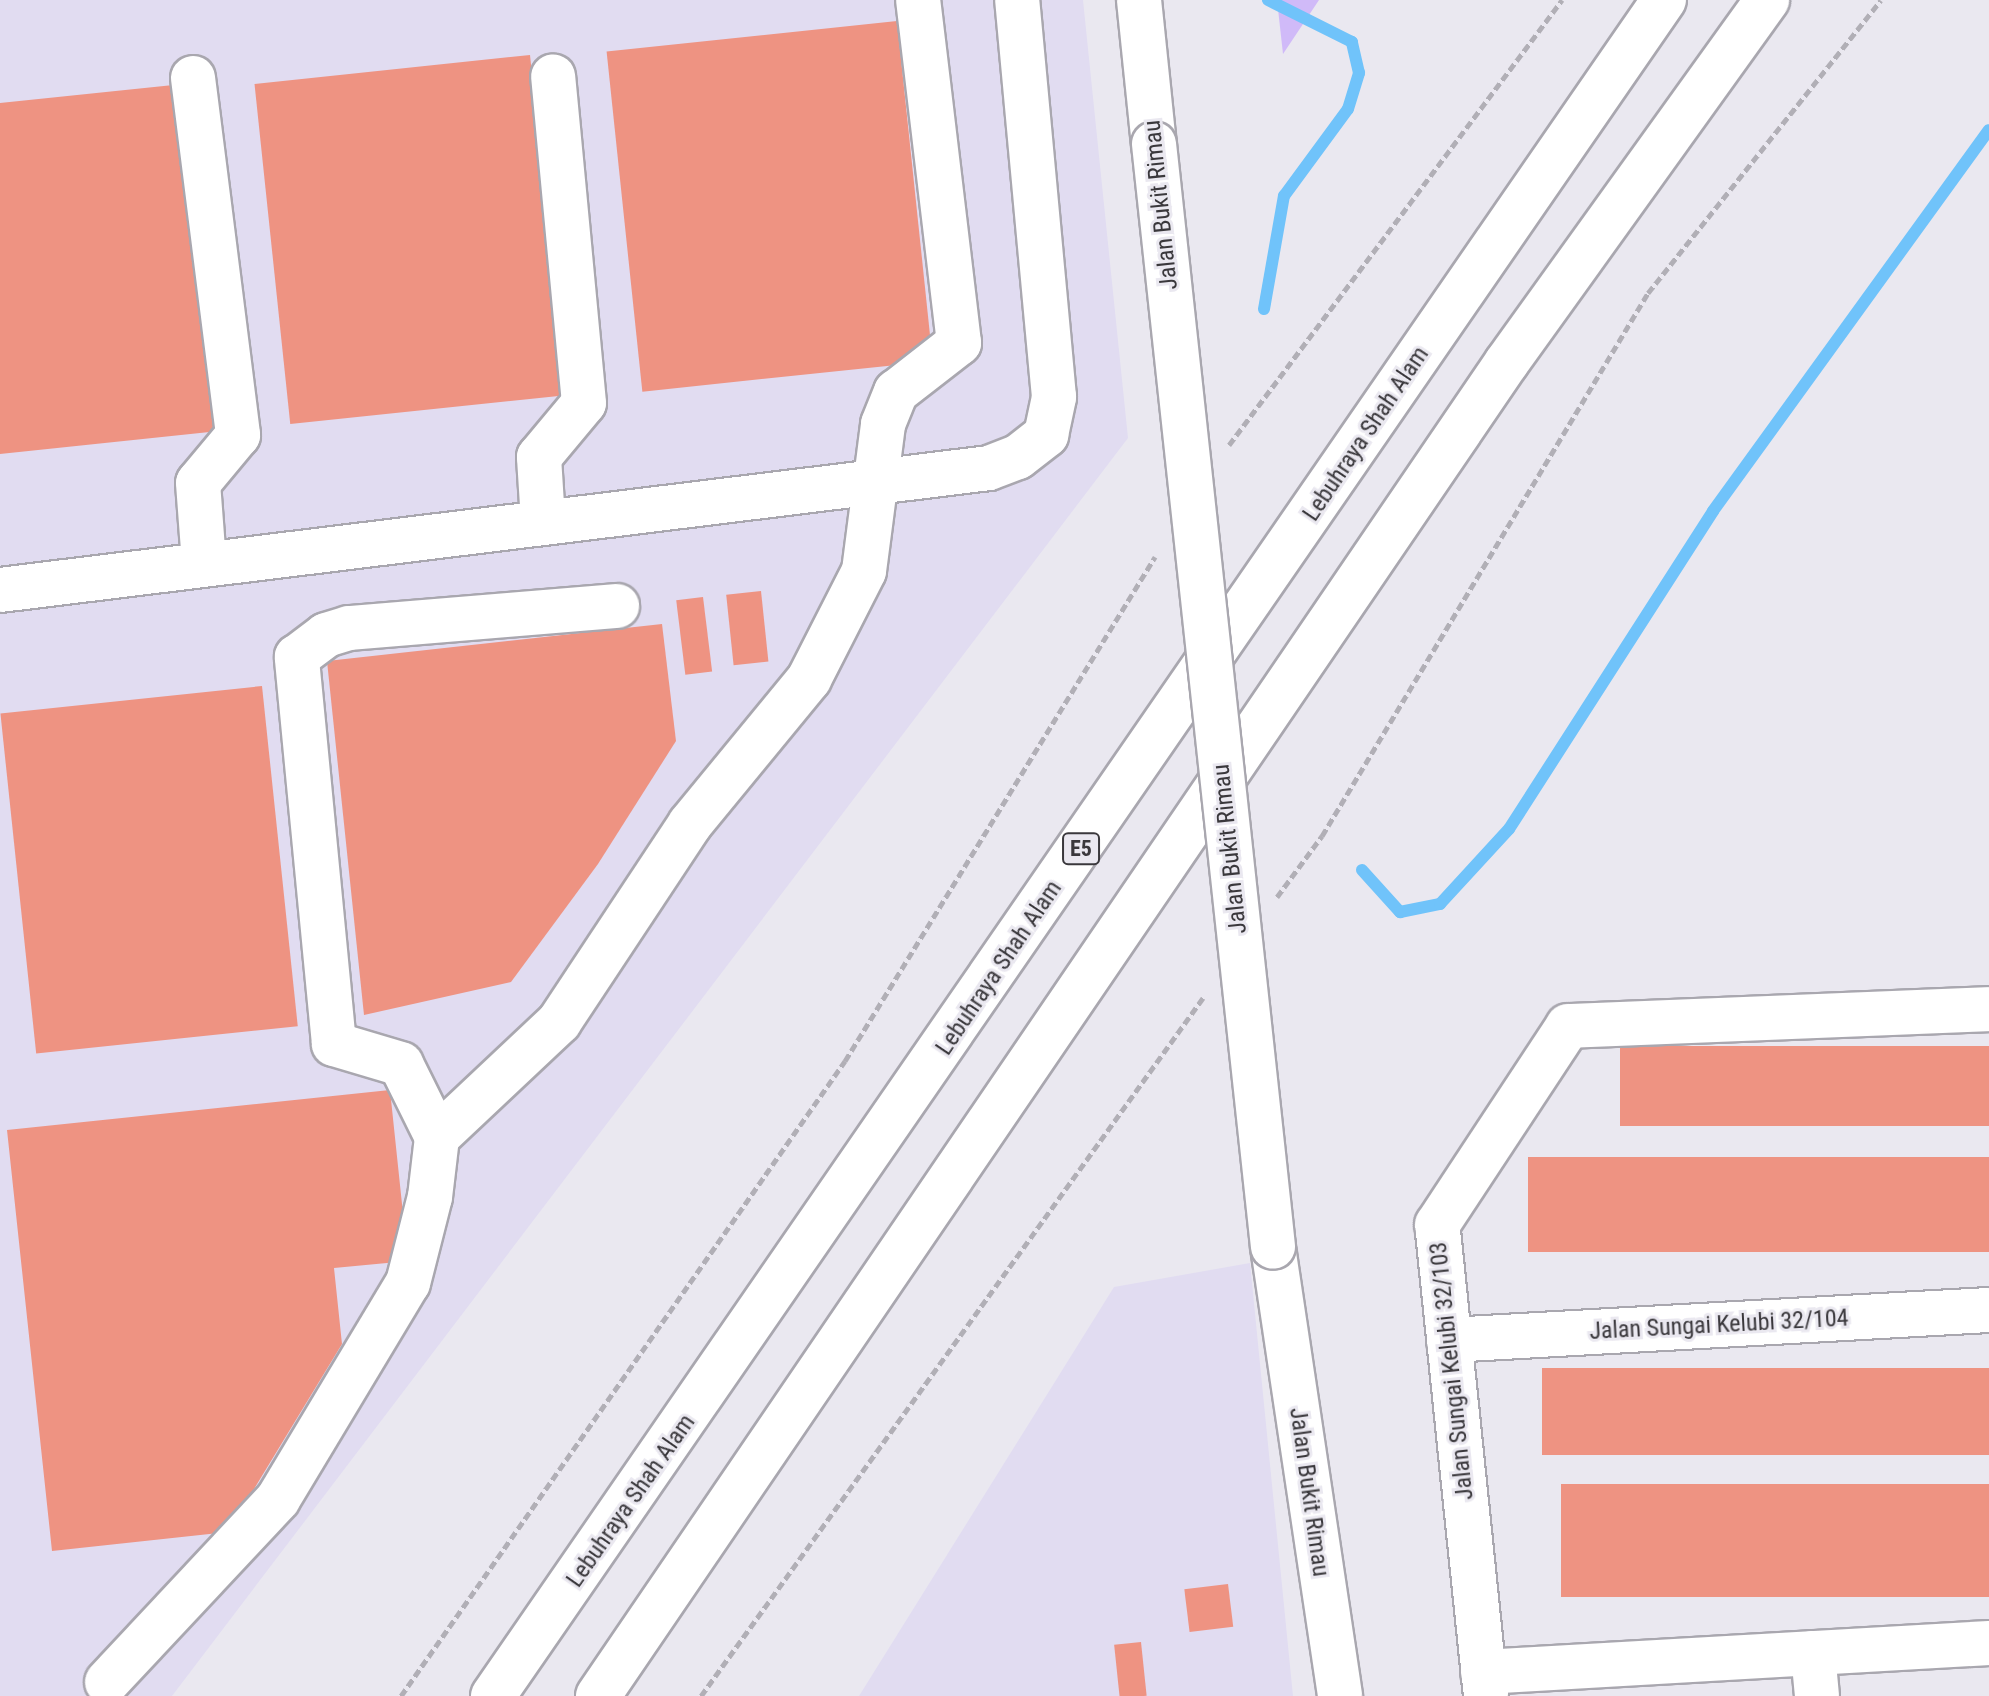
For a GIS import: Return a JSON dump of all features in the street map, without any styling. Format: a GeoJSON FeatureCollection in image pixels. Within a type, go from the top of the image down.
{"type":"FeatureCollection","features":[{"type":"Feature","properties":{"kind":"main road"},"geometry":{"type":"LineString","coordinates":[[437,1137],[559,1022],[690,824],[809,679],[864,571],[883,424],[896,392],[959,343],[918,0]]}},
{"type":"Feature","properties":{"kind":"main road"},"geometry":{"type":"LineString","coordinates":[[0,590],[204,562],[989,468],[1018,457],[1046,435],[1054,397],[1017,0]]}},
{"type":"Feature","properties":{"kind":"main road","name":"Jalan Bukit Rimau"},"geometry":{"type":"LineString","coordinates":[[1139,0],[1273,1247],[1340,1696]]}},
{"type":"Feature","properties":{"kind":"main road","name":"Lebuhraya Shah Alam"},"geometry":{"type":"LineString","coordinates":[[493,1696],[1664,0]]}},
{"type":"Feature","properties":{"kind":"main road"},"geometry":{"type":"LineString","coordinates":[[598,1696],[1507,362],[1767,0]]}},
{"type":"Feature","properties":{"kind":"main road"},"geometry":{"type":"LineString","coordinates":[[543,521],[539,457],[584,403],[553,76]]}},
{"type":"Feature","properties":{"kind":"main road"},"geometry":{"type":"LineString","coordinates":[[193,78],[238,435],[198,483],[204,562]]}},
{"type":"Feature","properties":{"kind":"main road"},"geometry":{"type":"LineString","coordinates":[[107,1682],[278,1499],[408,1283],[430,1197],[437,1137],[401,1064],[334,1044],[297,657],[326,635],[349,628],[617,606]]}},
{"type":"Feature","properties":{"kind":"main road","name":"Jalan Sungai Kelubi 32/103"},"geometry":{"type":"LineString","coordinates":[[1485,1684],[1437,1225],[1568,1026],[1989,1009]]}},
{"type":"Feature","properties":{"kind":"main road","name":"Jalan Sungai Kelubi 32/104"},"geometry":{"type":"LineString","coordinates":[[1449,1340],[1989,1310]]}},
{"type":"Feature","properties":{"kind":"main road"},"geometry":{"type":"LineString","coordinates":[[1485,1684],[1813,1653],[1989,1643]]}},
{"type":"Feature","properties":{"kind":"main road"},"geometry":{"type":"LineString","coordinates":[[1813,1653],[1817,1696]]}},
{"type":"Feature","properties":{"kind":"path"},"geometry":{"type":"LineString","coordinates":[[1226,449],[1562,0]]}},
{"type":"Feature","properties":{"kind":"path"},"geometry":{"type":"LineString","coordinates":[[1267,911],[1322,836],[1648,293],[1881,0]]}},
{"type":"Feature","properties":{"kind":"path"},"geometry":{"type":"LineString","coordinates":[[401,1696],[845,1061],[1157,554]]}},
{"type":"Feature","properties":{"kind":"path"},"geometry":{"type":"LineString","coordinates":[[701,1696],[1211,987]]}},
{"type":"Feature","properties":{"kind":"shaded area"},"geometry":{"type":"Polygon","coordinates":[[[0,0],[1083,0],[1128,438],[172,1696],[0,1696],[0,0]]]}},
{"type":"Feature","properties":{"kind":"shaded area"},"geometry":{"type":"Polygon","coordinates":[[[1277,0],[1319,0],[1283,54],[1277,0]]]}},
{"type":"Feature","properties":{"kind":"shaded area"},"geometry":{"type":"Polygon","coordinates":[[[1250,1263],[1293,1696],[859,1696],[1114,1287],[1250,1263]]]}},
{"type":"Feature","properties":{"kind":"building"},"geometry":{"type":"Polygon","coordinates":[[[897,21],[933,361],[642,392],[607,52],[897,21]]]}},
{"type":"Feature","properties":{"kind":"building"},"geometry":{"type":"Polygon","coordinates":[[[530,55],[566,395],[290,424],[255,84],[530,55]]]}},
{"type":"Feature","properties":{"kind":"building"},"geometry":{"type":"Polygon","coordinates":[[[183,84],[219,431],[0,454],[0,103],[183,84]]]}},
{"type":"Feature","properties":{"kind":"building"},"geometry":{"type":"Polygon","coordinates":[[[761,591],[768,662],[734,665],[726,595],[761,591]]]}},
{"type":"Feature","properties":{"kind":"building"},"geometry":{"type":"Polygon","coordinates":[[[703,597],[712,671],[685,675],[676,600],[703,597]]]}},
{"type":"Feature","properties":{"kind":"building"},"geometry":{"type":"Polygon","coordinates":[[[662,624],[676,741],[598,864],[511,982],[364,1015],[327,661],[662,624]]]}},
{"type":"Feature","properties":{"kind":"building"},"geometry":{"type":"Polygon","coordinates":[[[262,686],[298,1026],[36,1054],[0,713],[262,686]]]}},
{"type":"Feature","properties":{"kind":"building"},"geometry":{"type":"Polygon","coordinates":[[[1620,1046],[1989,1046],[1989,1126],[1620,1126],[1620,1046]]]}},
{"type":"Feature","properties":{"kind":"building"},"geometry":{"type":"Polygon","coordinates":[[[390,1090],[408,1261],[334,1268],[342,1344],[228,1532],[52,1551],[7,1130],[390,1090]]]}},
{"type":"Feature","properties":{"kind":"building"},"geometry":{"type":"Polygon","coordinates":[[[1528,1157],[1989,1157],[1989,1252],[1528,1252],[1528,1157]]]}},
{"type":"Feature","properties":{"kind":"building"},"geometry":{"type":"Polygon","coordinates":[[[1542,1368],[1989,1368],[1989,1455],[1542,1455],[1542,1368]]]}},
{"type":"Feature","properties":{"kind":"building"},"geometry":{"type":"Polygon","coordinates":[[[1561,1484],[1989,1484],[1989,1597],[1561,1597],[1561,1484]]]}},
{"type":"Feature","properties":{"kind":"building"},"geometry":{"type":"Polygon","coordinates":[[[1228,1584],[1233,1627],[1190,1632],[1184,1589],[1228,1584]]]}},
{"type":"Feature","properties":{"kind":"building"},"geometry":{"type":"Polygon","coordinates":[[[1141,1642],[1147,1696],[1120,1696],[1114,1645],[1141,1642]]]}},
{"type":"Feature","properties":{"kind":"waterway"},"geometry":{"type":"LineString","coordinates":[[1264,309],[1284,196],[1348,109],[1359,73],[1352,42],[1268,0]]}},
{"type":"Feature","properties":{"kind":"waterway"},"geometry":{"type":"LineString","coordinates":[[1362,870],[1400,912],[1440,904],[1509,829],[1713,511],[1989,130]]}}]}
